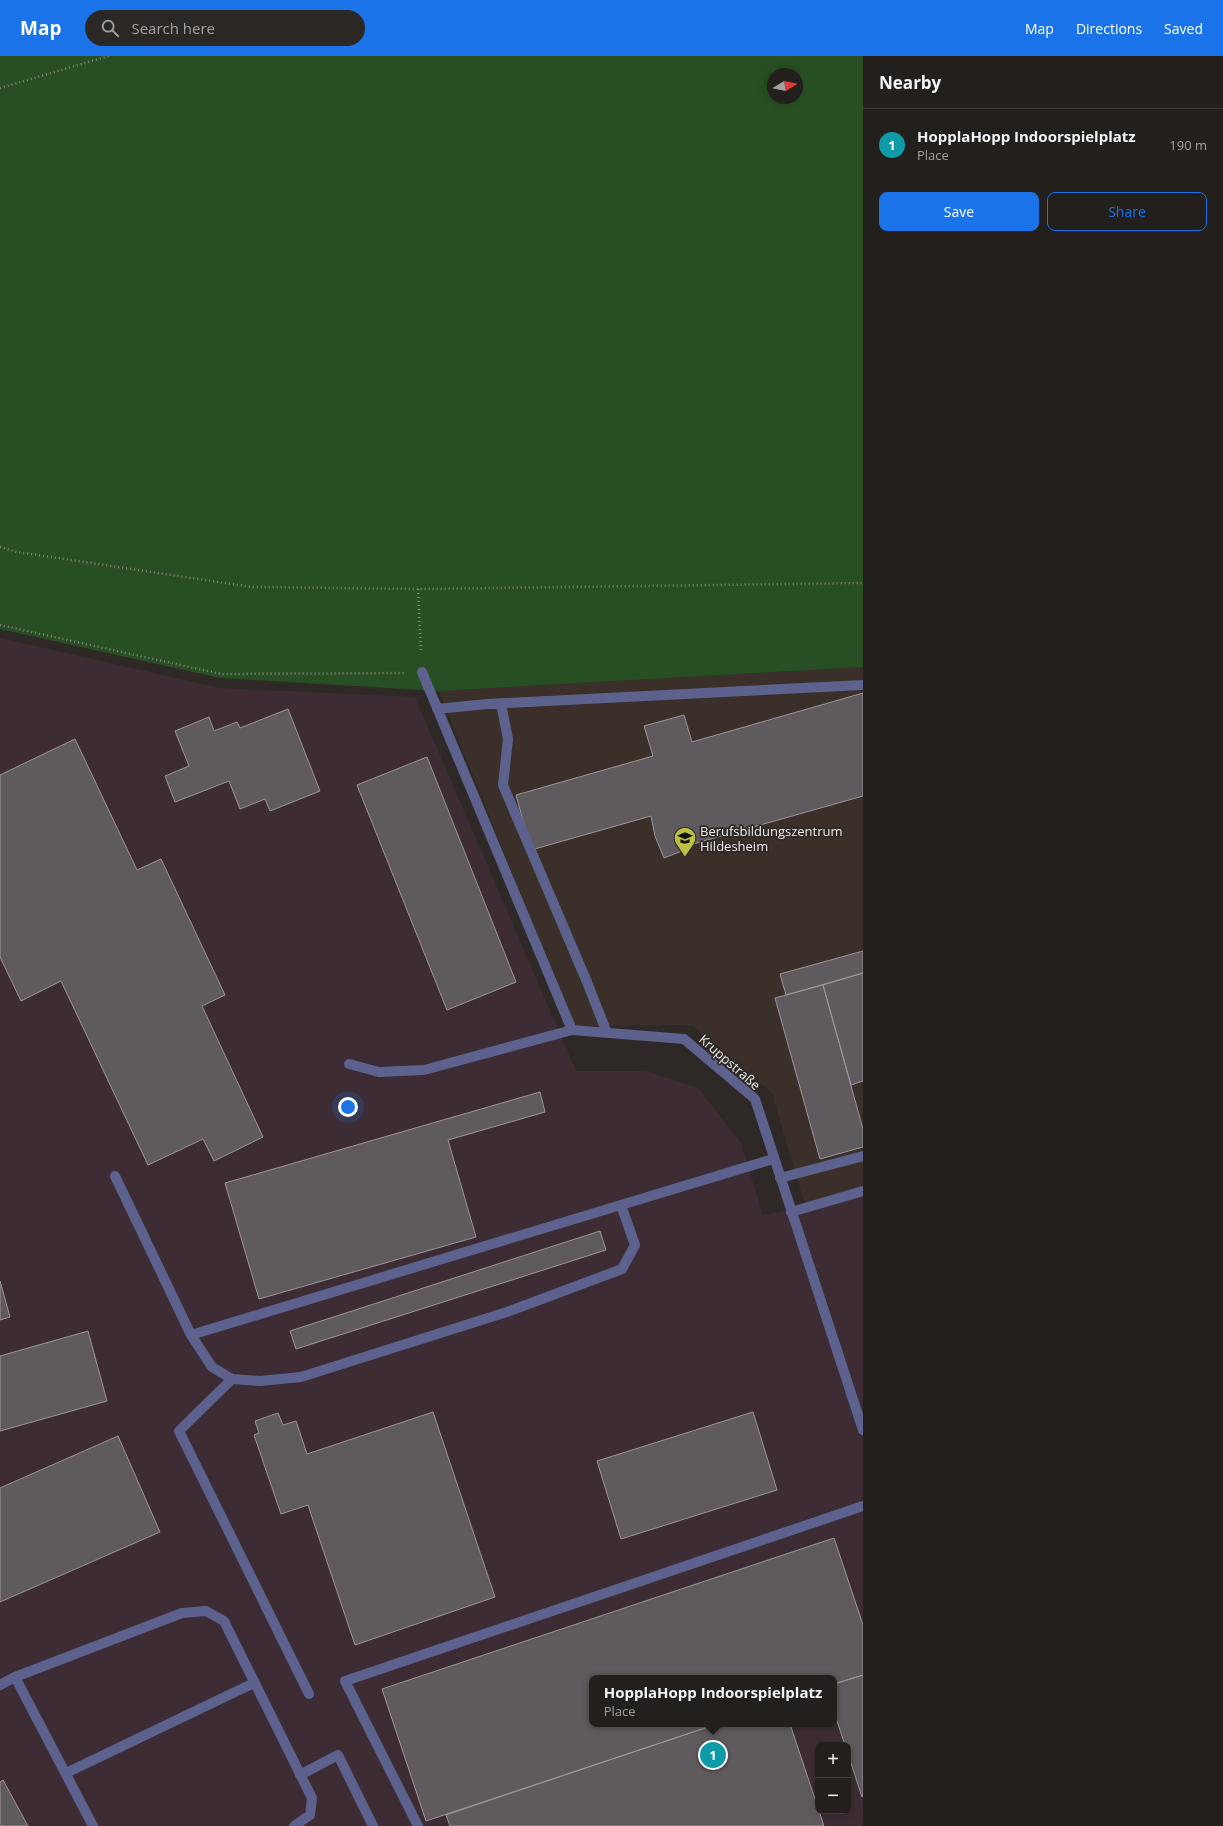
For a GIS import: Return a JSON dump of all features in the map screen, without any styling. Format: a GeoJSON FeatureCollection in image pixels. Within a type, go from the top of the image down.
{"type":"FeatureCollection","features":[{"type":"Feature","properties":{"kind":"street"},"geometry":{"type":"LineString","coordinates":[[422,672],[572,1030]]}},
{"type":"Feature","properties":{"kind":"street"},"geometry":{"type":"LineString","coordinates":[[437,709],[501,704],[863,685]]}},
{"type":"Feature","properties":{"kind":"street"},"geometry":{"type":"LineString","coordinates":[[501,704],[508,739],[503,785],[587,982],[607,1033]]}},
{"type":"Feature","properties":{"kind":"street","name":"Kruppstraße"},"geometry":{"type":"LineString","coordinates":[[349,1064],[379,1072],[424,1070],[572,1030],[684,1039],[755,1099],[773,1159],[863,1430]]}},
{"type":"Feature","properties":{"kind":"street"},"geometry":{"type":"LineString","coordinates":[[780,1178],[863,1156]]}},
{"type":"Feature","properties":{"kind":"street"},"geometry":{"type":"LineString","coordinates":[[191,1335],[773,1159]]}},
{"type":"Feature","properties":{"kind":"street"},"geometry":{"type":"LineString","coordinates":[[115,1176],[191,1335],[212,1367],[232,1379],[260,1381],[301,1377],[507,1312],[622,1269],[635,1245],[621,1205]]}},
{"type":"Feature","properties":{"kind":"street"},"geometry":{"type":"LineString","coordinates":[[791,1212],[863,1191]]}},
{"type":"Feature","properties":{"kind":"street"},"geometry":{"type":"LineString","coordinates":[[232,1379],[179,1431],[309,1694]]}},
{"type":"Feature","properties":{"kind":"street"},"geometry":{"type":"LineString","coordinates":[[418,1826],[344,1680],[863,1506]]}},
{"type":"Feature","properties":{"kind":"street"},"geometry":{"type":"LineString","coordinates":[[0,1685],[15,1677],[182,1613],[206,1611],[224,1621],[312,1798],[310,1815],[294,1826]]}},
{"type":"Feature","properties":{"kind":"street"},"geometry":{"type":"LineString","coordinates":[[15,1677],[93,1826]]}},
{"type":"Feature","properties":{"kind":"street"},"geometry":{"type":"LineString","coordinates":[[66,1773],[254,1682]]}},
{"type":"Feature","properties":{"kind":"street"},"geometry":{"type":"LineString","coordinates":[[300,1775],[338,1755],[373,1826]]}},
{"type":"Feature","properties":{"kind":"path"},"geometry":{"type":"LineString","coordinates":[[0,88],[109,56]]}},
{"type":"Feature","properties":{"kind":"path"},"geometry":{"type":"LineString","coordinates":[[0,547],[17,552],[252,586],[418,589],[863,583]]}},
{"type":"Feature","properties":{"kind":"path"},"geometry":{"type":"LineString","coordinates":[[0,625],[221,674],[422,672],[418,589]]}},
{"type":"Feature","properties":{"kind":"shaded area"},"geometry":{"type":"Polygon","coordinates":[[[0,638],[220,688],[415,697],[576,1071],[646,1071],[698,1088],[741,1143],[763,1216],[863,1190],[863,1826],[0,1826],[0,638]]]}},
{"type":"Feature","properties":{"kind":"shaded area","name":"Berufsbildungszentrum Hildesheim"},"geometry":{"type":"Polygon","coordinates":[[[863,667],[863,1190],[805,1205],[772,1093],[692,1025],[574,1026],[439,691],[863,667]]]}},
{"type":"Feature","properties":{"kind":"green space"},"geometry":{"type":"Polygon","coordinates":[[[0,56],[863,56],[863,667],[439,691],[220,678],[0,629],[0,56]]]}},
{"type":"Feature","properties":{"kind":"building"},"geometry":{"type":"Polygon","coordinates":[[[863,693],[863,796],[686,846],[687,849],[664,858],[655,836],[651,816],[531,850],[516,795],[653,756],[644,726],[684,715],[692,742],[863,693]]]}},
{"type":"Feature","properties":{"kind":"building"},"geometry":{"type":"Polygon","coordinates":[[[288,709],[320,791],[270,811],[265,799],[240,809],[229,781],[175,802],[165,776],[189,766],[175,731],[209,717],[214,731],[237,722],[240,728],[288,709]]]}},
{"type":"Feature","properties":{"kind":"building"},"geometry":{"type":"Polygon","coordinates":[[[75,739],[137,870],[161,859],[225,995],[202,1006],[263,1137],[214,1161],[203,1139],[148,1165],[61,981],[21,1001],[0,957],[0,775],[75,739]]]}},
{"type":"Feature","properties":{"kind":"building"},"geometry":{"type":"Polygon","coordinates":[[[427,757],[516,982],[447,1010],[357,785],[427,757]]]}},
{"type":"Feature","properties":{"kind":"building"},"geometry":{"type":"Polygon","coordinates":[[[863,951],[863,973],[786,995],[780,974],[863,951]]]}},
{"type":"Feature","properties":{"kind":"building"},"geometry":{"type":"Polygon","coordinates":[[[863,973],[863,1081],[851,1085],[823,985],[863,973]]]}},
{"type":"Feature","properties":{"kind":"building"},"geometry":{"type":"Polygon","coordinates":[[[823,985],[863,1129],[863,1147],[820,1159],[775,998],[823,985]]]}},
{"type":"Feature","properties":{"kind":"building"},"geometry":{"type":"Polygon","coordinates":[[[540,1092],[545,1112],[448,1140],[476,1237],[259,1299],[225,1183],[540,1092]]]}},
{"type":"Feature","properties":{"kind":"building"},"geometry":{"type":"Polygon","coordinates":[[[600,1231],[606,1250],[296,1349],[290,1331],[600,1231]]]}},
{"type":"Feature","properties":{"kind":"building"},"geometry":{"type":"Polygon","coordinates":[[[0,1281],[10,1317],[0,1320],[0,1281]]]}},
{"type":"Feature","properties":{"kind":"building"},"geometry":{"type":"Polygon","coordinates":[[[88,1331],[107,1401],[0,1431],[0,1356],[88,1331]]]}},
{"type":"Feature","properties":{"kind":"building"},"geometry":{"type":"Polygon","coordinates":[[[433,1412],[495,1597],[355,1645],[308,1505],[281,1514],[254,1435],[259,1433],[255,1421],[278,1413],[283,1425],[296,1421],[307,1454],[433,1412]]]}},
{"type":"Feature","properties":{"kind":"building"},"geometry":{"type":"Polygon","coordinates":[[[753,1412],[777,1490],[621,1539],[597,1461],[753,1412]]]}},
{"type":"Feature","properties":{"kind":"building"},"geometry":{"type":"Polygon","coordinates":[[[118,1436],[160,1532],[0,1602],[0,1488],[118,1436]]]}},
{"type":"Feature","properties":{"kind":"building"},"geometry":{"type":"Polygon","coordinates":[[[834,1538],[863,1625],[863,1675],[837,1683],[837,1675],[589,1675],[589,1727],[708,1727],[426,1821],[382,1689],[834,1538]]]}},
{"type":"Feature","properties":{"kind":"building"},"geometry":{"type":"Polygon","coordinates":[[[863,1675],[862,1797],[851,1763],[851,1742],[844,1742],[837,1721],[837,1683],[863,1675]]]}},
{"type":"Feature","properties":{"kind":"building"},"geometry":{"type":"Polygon","coordinates":[[[708,1727],[791,1727],[815,1799],[815,1814],[820,1814],[824,1826],[450,1826],[446,1815],[708,1727]]]}},
{"type":"Feature","properties":{"kind":"building"},"geometry":{"type":"Polygon","coordinates":[[[3,1780],[28,1826],[0,1826],[0,1782],[3,1780]]]}},
{"type":"Feature","properties":{"kind":"place","name":"Berufsbildungszentrum Hildesheim"},"geometry":{"type":"Point","coordinates":[685,858]}},
{"type":"Feature","properties":{"kind":"place","name":"HopplaHopp Indoorspielplatz"},"geometry":{"type":"Point","coordinates":[713,1755]}}]}
